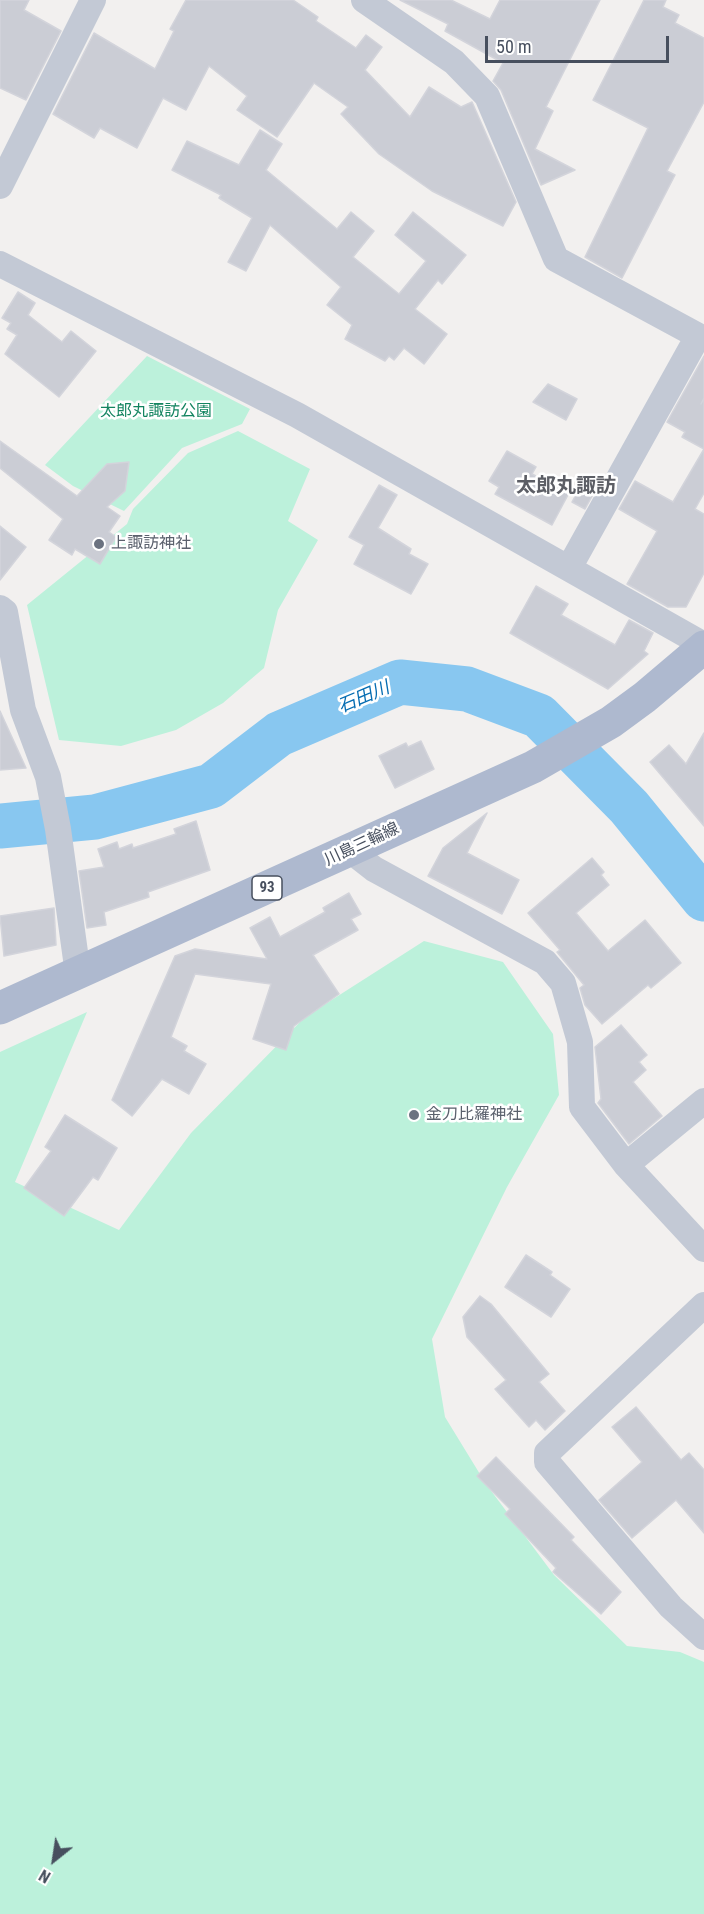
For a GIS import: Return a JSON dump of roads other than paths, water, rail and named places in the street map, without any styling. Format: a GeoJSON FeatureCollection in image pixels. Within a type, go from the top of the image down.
{"type":"FeatureCollection","features":[{"type":"Feature","properties":{"kind":"main road","name":"川島三輪線"},"geometry":{"type":"LineString","coordinates":[[0,1008],[533,768],[598,730],[645,697],[704,646]]}},
{"type":"Feature","properties":{"kind":"street"},"geometry":{"type":"LineString","coordinates":[[0,186],[93,0]]}},
{"type":"Feature","properties":{"kind":"street"},"geometry":{"type":"LineString","coordinates":[[364,0],[392,8],[454,62],[487,96],[556,259],[701,337],[569,568]]}},
{"type":"Feature","properties":{"kind":"street"},"geometry":{"type":"LineString","coordinates":[[0,264],[297,415],[704,646]]}},
{"type":"Feature","properties":{"kind":"street"},"geometry":{"type":"LineString","coordinates":[[0,608],[5,612],[12,711],[48,777],[58,829],[78,974]]}},
{"type":"Feature","properties":{"kind":"street"},"geometry":{"type":"LineString","coordinates":[[351,851],[374,869],[545,962],[563,983],[580,1042],[582,1107],[626,1165],[704,1249]]}},
{"type":"Feature","properties":{"kind":"street"},"geometry":{"type":"LineString","coordinates":[[626,1165],[704,1101]]}},
{"type":"Feature","properties":{"kind":"street"},"geometry":{"type":"LineString","coordinates":[[704,1305],[547,1453],[548,1462],[671,1607],[704,1637]]}},
{"type":"Feature","properties":{"kind":"waterway","name":"石田川"},"geometry":{"type":"LineString","coordinates":[[0,826],[95,817],[211,786],[279,734],[400,682],[467,689],[539,716],[629,807],[704,899]]}},
{"type":"Feature","properties":{"kind":"place","name":"上諏訪神社"},"geometry":{"type":"Point","coordinates":[99,544]}},
{"type":"Feature","properties":{"kind":"place","name":"金刀比羅神社"},"geometry":{"type":"Point","coordinates":[414,1115]}},
{"type":"Feature","properties":{"kind":"district","name":"太郎丸諏訪"},"geometry":{"type":"Point","coordinates":[566,487]}},
{"type":"Feature","properties":{"kind":"park label","name":"太郎丸諏訪公園"},"geometry":{"type":"Point","coordinates":[156,412]}}]}
